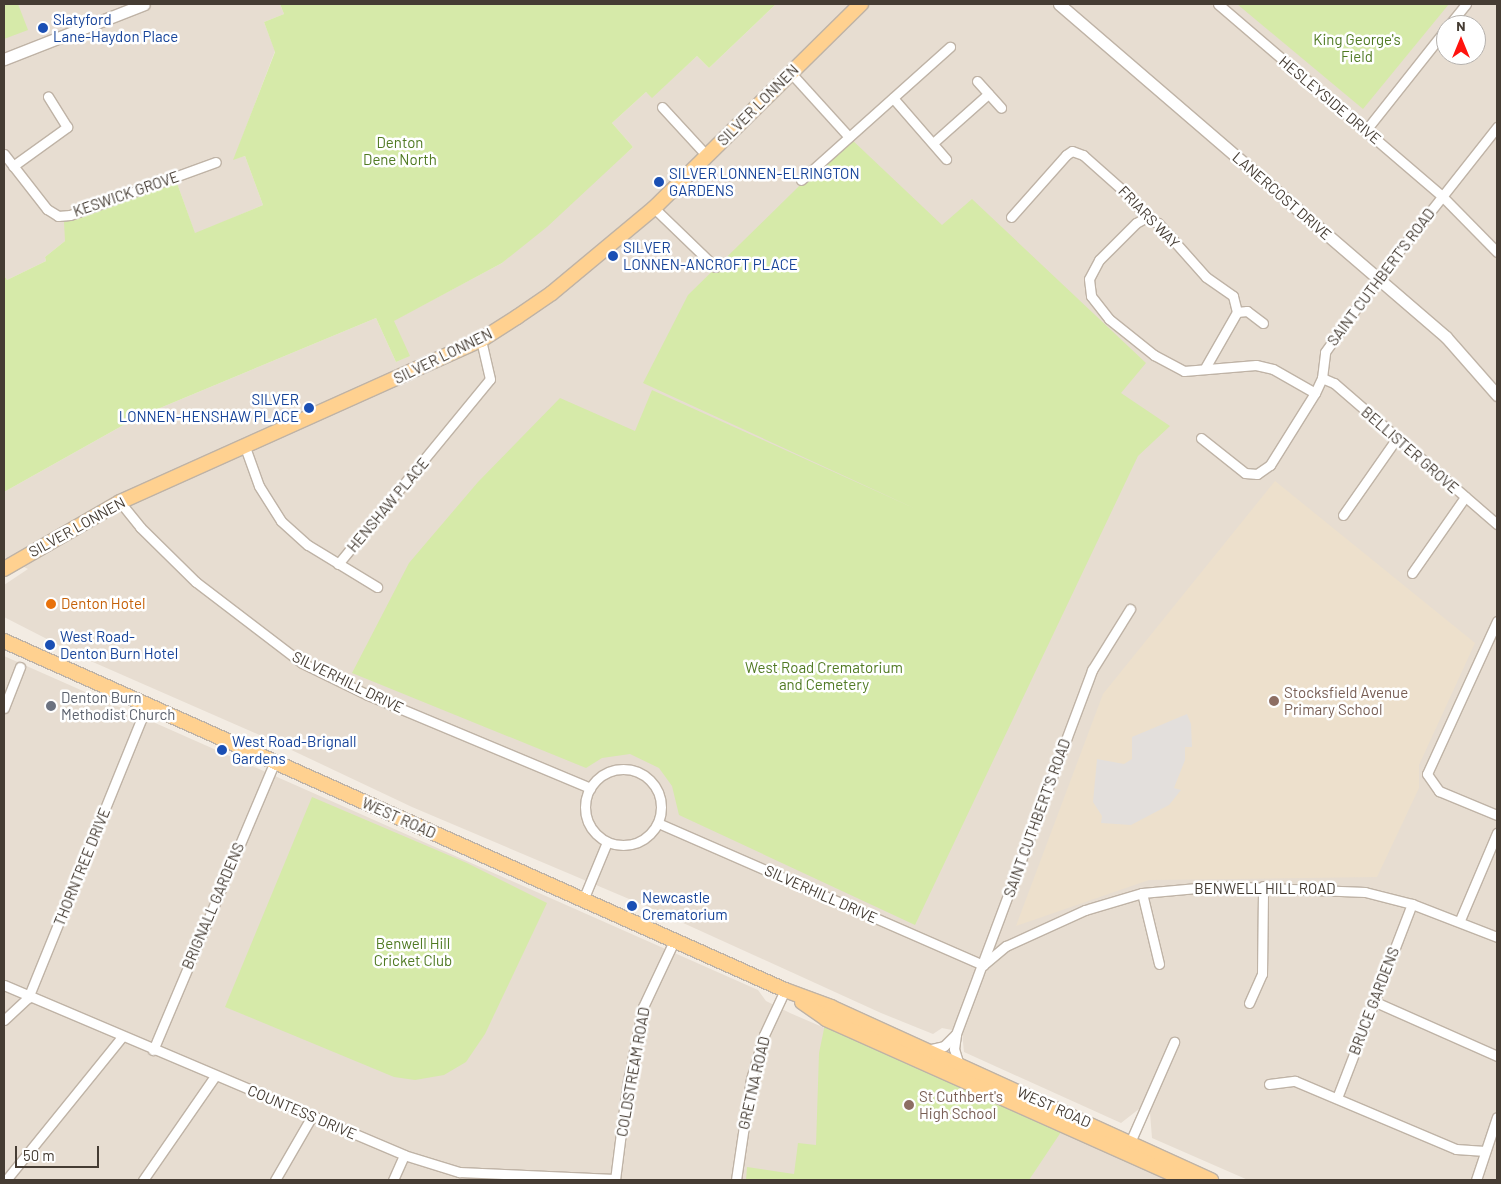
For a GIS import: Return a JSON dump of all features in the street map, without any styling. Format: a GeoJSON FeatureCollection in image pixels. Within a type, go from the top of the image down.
{"type":"FeatureCollection","features":[{"type":"Feature","properties":{"kind":"main road","name":"SILVER LONNEN"},"geometry":{"type":"LineString","coordinates":[[4,569],[120,502],[185,470],[245,447],[481,340],[552,293],[654,208],[861,4]]}},
{"type":"Feature","properties":{"kind":"main road","name":"WEST ROAD"},"geometry":{"type":"LineString","coordinates":[[7,640],[274,763],[785,990],[831,1007],[959,1065],[1127,1148],[1186,1180]]}},
{"type":"Feature","properties":{"kind":"main road","name":"WEST ROAD"},"geometry":{"type":"LineString","coordinates":[[785,990],[826,1019],[1127,1148],[1211,1180]]}},
{"type":"Feature","properties":{"kind":"street"},"geometry":{"type":"LineString","coordinates":[[4,59],[141,4]]}},
{"type":"Feature","properties":{"kind":"street","name":"LANERCOST DRIVE"},"geometry":{"type":"LineString","coordinates":[[1060,4],[1446,337],[1497,395]]}},
{"type":"Feature","properties":{"kind":"street","name":"HESLEYSIDE DRIVE"},"geometry":{"type":"LineString","coordinates":[[1218,4],[1442,196],[1497,252]]}},
{"type":"Feature","properties":{"kind":"street"},"geometry":{"type":"LineString","coordinates":[[1457,15],[1466,4]]}},
{"type":"Feature","properties":{"kind":"street"},"geometry":{"type":"LineString","coordinates":[[1366,130],[1436,42]]}},
{"type":"Feature","properties":{"kind":"street"},"geometry":{"type":"LineString","coordinates":[[801,180],[950,47]]}},
{"type":"Feature","properties":{"kind":"street"},"geometry":{"type":"LineString","coordinates":[[792,73],[849,137]]}},
{"type":"Feature","properties":{"kind":"street"},"geometry":{"type":"LineString","coordinates":[[977,81],[1001,108]]}},
{"type":"Feature","properties":{"kind":"street"},"geometry":{"type":"LineString","coordinates":[[933,143],[988,94]]}},
{"type":"Feature","properties":{"kind":"street"},"geometry":{"type":"LineString","coordinates":[[13,166],[68,127],[48,96]]}},
{"type":"Feature","properties":{"kind":"street"},"geometry":{"type":"LineString","coordinates":[[892,98],[946,159]]}},
{"type":"Feature","properties":{"kind":"street"},"geometry":{"type":"LineString","coordinates":[[662,107],[707,156]]}},
{"type":"Feature","properties":{"kind":"street","name":"SAINT CUTHBERT'S ROAD"},"geometry":{"type":"LineString","coordinates":[[1201,438],[1245,473],[1257,474],[1270,465],[1315,393],[1322,378],[1325,352],[1378,279],[1497,127]]}},
{"type":"Feature","properties":{"kind":"street","name":"FRIARS WAY"},"geometry":{"type":"LineString","coordinates":[[1011,217],[1072,151],[1083,155],[1136,202],[1145,218],[1158,223],[1206,277],[1233,296],[1237,312]]}},
{"type":"Feature","properties":{"kind":"street","name":"KESWICK GROVE"},"geometry":{"type":"LineString","coordinates":[[4,154],[47,209],[58,216],[70,215],[216,162]]}},
{"type":"Feature","properties":{"kind":"street"},"geometry":{"type":"LineString","coordinates":[[654,208],[714,267]]}},
{"type":"Feature","properties":{"kind":"street"},"geometry":{"type":"LineString","coordinates":[[1145,218],[1099,260],[1089,279],[1090,296],[1098,307],[1127,335],[1154,355],[1184,371],[1256,365],[1272,369],[1315,393]]}},
{"type":"Feature","properties":{"kind":"street"},"geometry":{"type":"LineString","coordinates":[[1205,368],[1237,312],[1247,311],[1263,323]]}},
{"type":"Feature","properties":{"kind":"street","name":"HENSHAW PLACE"},"geometry":{"type":"LineString","coordinates":[[245,447],[259,486],[281,521],[308,545],[338,564],[490,379],[481,340]]}},
{"type":"Feature","properties":{"kind":"street","name":"BELLISTER GROVE"},"geometry":{"type":"LineString","coordinates":[[1322,378],[1334,384],[1497,524]]}},
{"type":"Feature","properties":{"kind":"street"},"geometry":{"type":"LineString","coordinates":[[1343,515],[1397,438]]}},
{"type":"Feature","properties":{"kind":"street"},"geometry":{"type":"LineString","coordinates":[[1412,573],[1465,497]]}},
{"type":"Feature","properties":{"kind":"street","name":"SILVERHILL DRIVE"},"geometry":{"type":"LineString","coordinates":[[120,502],[140,527],[196,582],[302,662],[368,694],[590,788]]}},
{"type":"Feature","properties":{"kind":"street"},"geometry":{"type":"LineString","coordinates":[[338,564],[377,587]]}},
{"type":"Feature","properties":{"kind":"street","name":"SAINT CUTHBERT'S ROAD"},"geometry":{"type":"LineString","coordinates":[[959,1065],[954,1049],[956,1034],[1092,670],[1130,609]]}},
{"type":"Feature","properties":{"kind":"street"},"geometry":{"type":"LineString","coordinates":[[1497,621],[1427,774],[1439,791],[1497,814]]}},
{"type":"Feature","properties":{"kind":"street"},"geometry":{"type":"LineString","coordinates":[[4,708],[20,667]]}},
{"type":"Feature","properties":{"kind":"street","name":"THORNTREE DRIVE"},"geometry":{"type":"LineString","coordinates":[[4,1020],[28,998],[148,705]]}},
{"type":"Feature","properties":{"kind":"street","name":"BRIGNALL GARDENS"},"geometry":{"type":"LineString","coordinates":[[153,1050],[274,763]]}},
{"type":"Feature","properties":{"kind":"street"},"geometry":{"type":"LineString","coordinates":[[628,769],[640,773],[649,779],[661,800],[658,822],[652,833],[637,843],[619,846],[607,842],[589,825],[585,800],[590,788],[597,779],[612,771],[628,769]]}},
{"type":"Feature","properties":{"kind":"street","name":"SILVERHILL DRIVE"},"geometry":{"type":"LineString","coordinates":[[658,822],[983,965]]}},
{"type":"Feature","properties":{"kind":"street"},"geometry":{"type":"LineString","coordinates":[[1460,920],[1497,833]]}},
{"type":"Feature","properties":{"kind":"street"},"geometry":{"type":"LineString","coordinates":[[583,900],[607,842]]}},
{"type":"Feature","properties":{"kind":"street","name":"BENWELL HILL ROAD"},"geometry":{"type":"LineString","coordinates":[[983,965],[1006,946],[1038,929],[1085,910],[1142,893],[1218,886],[1263,886],[1364,892],[1412,904],[1460,920],[1497,937]]}},
{"type":"Feature","properties":{"kind":"street"},"geometry":{"type":"LineString","coordinates":[[1249,1003],[1262,974],[1263,886]]}},
{"type":"Feature","properties":{"kind":"street"},"geometry":{"type":"LineString","coordinates":[[1142,893],[1159,964]]}},
{"type":"Feature","properties":{"kind":"street","name":"BRUCE GARDENS"},"geometry":{"type":"LineString","coordinates":[[1337,1098],[1372,1001],[1412,904]]}},
{"type":"Feature","properties":{"kind":"street","name":"COLDSTREAM ROAD"},"geometry":{"type":"LineString","coordinates":[[615,1179],[627,1085],[643,1007],[674,941]]}},
{"type":"Feature","properties":{"kind":"street","name":"COUNTESS DRIVE"},"geometry":{"type":"LineString","coordinates":[[4,985],[28,998],[404,1155],[459,1172],[507,1177],[615,1179]]}},
{"type":"Feature","properties":{"kind":"street","name":"GRETNA ROAD"},"geometry":{"type":"LineString","coordinates":[[736,1180],[751,1080],[764,1036],[785,990]]}},
{"type":"Feature","properties":{"kind":"street"},"geometry":{"type":"LineString","coordinates":[[1372,1001],[1497,1056]]}},
{"type":"Feature","properties":{"kind":"street"},"geometry":{"type":"LineString","coordinates":[[926,1050],[944,1046],[956,1034]]}},
{"type":"Feature","properties":{"kind":"street"},"geometry":{"type":"LineString","coordinates":[[6,1180],[122,1037]]}},
{"type":"Feature","properties":{"kind":"street"},"geometry":{"type":"LineString","coordinates":[[1127,1148],[1174,1042]]}},
{"type":"Feature","properties":{"kind":"street"},"geometry":{"type":"LineString","coordinates":[[143,1180],[215,1076]]}},
{"type":"Feature","properties":{"kind":"street"},"geometry":{"type":"LineString","coordinates":[[1269,1084],[1295,1081],[1456,1149],[1485,1151]]}},
{"type":"Feature","properties":{"kind":"street"},"geometry":{"type":"LineString","coordinates":[[275,1180],[312,1116]]}},
{"type":"Feature","properties":{"kind":"street"},"geometry":{"type":"LineString","coordinates":[[1476,1180],[1497,1117]]}},
{"type":"Feature","properties":{"kind":"street"},"geometry":{"type":"LineString","coordinates":[[393,1180],[404,1155]]}},
{"type":"Feature","properties":{"kind":"shaded area"},"geometry":{"type":"Polygon","coordinates":[[[4,4],[280,4],[284,14],[264,22],[275,51],[234,159],[245,156],[263,205],[195,234],[177,183],[65,241],[45,257],[46,261],[7,280],[4,275],[4,4]]]}},
{"type":"Feature","properties":{"kind":"shaded area"},"geometry":{"type":"Polygon","coordinates":[[[776,4],[1497,4],[1497,1180],[1248,1180],[1152,1138],[1150,1113],[1139,1109],[1121,1123],[964,1052],[962,1032],[942,1028],[933,1034],[881,1013],[648,907],[412,807],[264,737],[86,659],[4,617],[4,585],[28,569],[4,557],[4,492],[136,418],[376,318],[396,362],[409,356],[393,321],[502,263],[633,147],[612,123],[646,92],[652,97],[697,56],[709,68],[776,4]]]}},
{"type":"Feature","properties":{"kind":"shaded area","name":"Stocksfield Avenue Primary School"},"geometry":{"type":"Polygon","coordinates":[[[1275,481],[1475,643],[1419,765],[1419,788],[1377,877],[1149,880],[1016,926],[1103,694],[1275,481]]]}},
{"type":"Feature","properties":{"kind":"shaded area"},"geometry":{"type":"Polygon","coordinates":[[[4,656],[758,990],[766,1001],[790,1013],[1177,1180],[4,1180],[4,656]]]}},
{"type":"Feature","properties":{"kind":"shaded area"},"geometry":{"type":"Polygon","coordinates":[[[1187,714],[1191,724],[1192,747],[1185,747],[1185,760],[1174,788],[1181,790],[1169,805],[1131,825],[1101,823],[1102,816],[1093,802],[1097,759],[1124,764],[1132,759],[1132,737],[1187,714]]]}},
{"type":"Feature","properties":{"kind":"green space"},"geometry":{"type":"Polygon","coordinates":[[[4,4],[18,4],[28,30],[4,39],[4,4]]]}},
{"type":"Feature","properties":{"kind":"green space","name":"Denton Dene North"},"geometry":{"type":"Polygon","coordinates":[[[280,4],[776,4],[709,68],[697,56],[652,98],[646,92],[612,123],[633,147],[547,227],[502,263],[394,321],[410,356],[396,362],[376,318],[136,418],[4,492],[4,275],[7,280],[46,261],[45,257],[65,241],[64,222],[177,183],[195,233],[263,205],[245,156],[233,160],[275,52],[264,22],[284,14],[280,4]]]}},
{"type":"Feature","properties":{"kind":"green space","name":"King George's Field"},"geometry":{"type":"Polygon","coordinates":[[[1237,4],[1449,4],[1440,15],[1436,15],[1436,20],[1363,109],[1237,4]]]}},
{"type":"Feature","properties":{"kind":"green space","name":"West Road Crematorium and Cemetery"},"geometry":{"type":"Polygon","coordinates":[[[849,137],[942,225],[972,199],[1146,363],[1121,393],[1170,426],[1138,456],[915,925],[679,815],[672,786],[659,768],[630,754],[602,758],[586,768],[352,673],[409,563],[478,482],[560,398],[635,431],[652,390],[916,509],[643,383],[688,295],[849,137]]]}},
{"type":"Feature","properties":{"kind":"green space","name":"Benwell Hill Cricket Club"},"geometry":{"type":"Polygon","coordinates":[[[312,797],[467,863],[547,903],[485,1034],[466,1062],[444,1075],[415,1080],[394,1077],[225,1007],[312,797]]]}},
{"type":"Feature","properties":{"kind":"green space","name":"St Cuthbert's High School"},"geometry":{"type":"Polygon","coordinates":[[[825,1024],[1061,1132],[1029,1180],[746,1180],[747,1167],[794,1174],[798,1143],[816,1145],[819,1053],[825,1024]]]}},
{"type":"Feature","properties":{"kind":"place","name":"Slatyford Lane-Haydon Place"},"geometry":{"type":"Point","coordinates":[43,28]}},
{"type":"Feature","properties":{"kind":"place","name":"SILVER LONNEN-ELRINGTON GARDENS"},"geometry":{"type":"Point","coordinates":[659,182]}},
{"type":"Feature","properties":{"kind":"place","name":"SILVER LONNEN-ANCROFT PLACE"},"geometry":{"type":"Point","coordinates":[613,256]}},
{"type":"Feature","properties":{"kind":"place","name":"SILVER LONNEN-HENSHAW PLACE"},"geometry":{"type":"Point","coordinates":[309,408]}},
{"type":"Feature","properties":{"kind":"place","name":"Denton Hotel"},"geometry":{"type":"Point","coordinates":[51,604]}},
{"type":"Feature","properties":{"kind":"place","name":"West Road- Denton Burn Hotel"},"geometry":{"type":"Point","coordinates":[50,645]}},
{"type":"Feature","properties":{"kind":"place","name":"Stocksfield Avenue Primary School"},"geometry":{"type":"Point","coordinates":[1274,701]}},
{"type":"Feature","properties":{"kind":"place","name":"Denton Burn Methodist Church"},"geometry":{"type":"Point","coordinates":[51,706]}},
{"type":"Feature","properties":{"kind":"place","name":"West Road-Brignall Gardens"},"geometry":{"type":"Point","coordinates":[222,750]}},
{"type":"Feature","properties":{"kind":"place","name":"Newcastle Crematorium"},"geometry":{"type":"Point","coordinates":[632,906]}},
{"type":"Feature","properties":{"kind":"place","name":"St Cuthbert's High School"},"geometry":{"type":"Point","coordinates":[909,1105]}}]}
